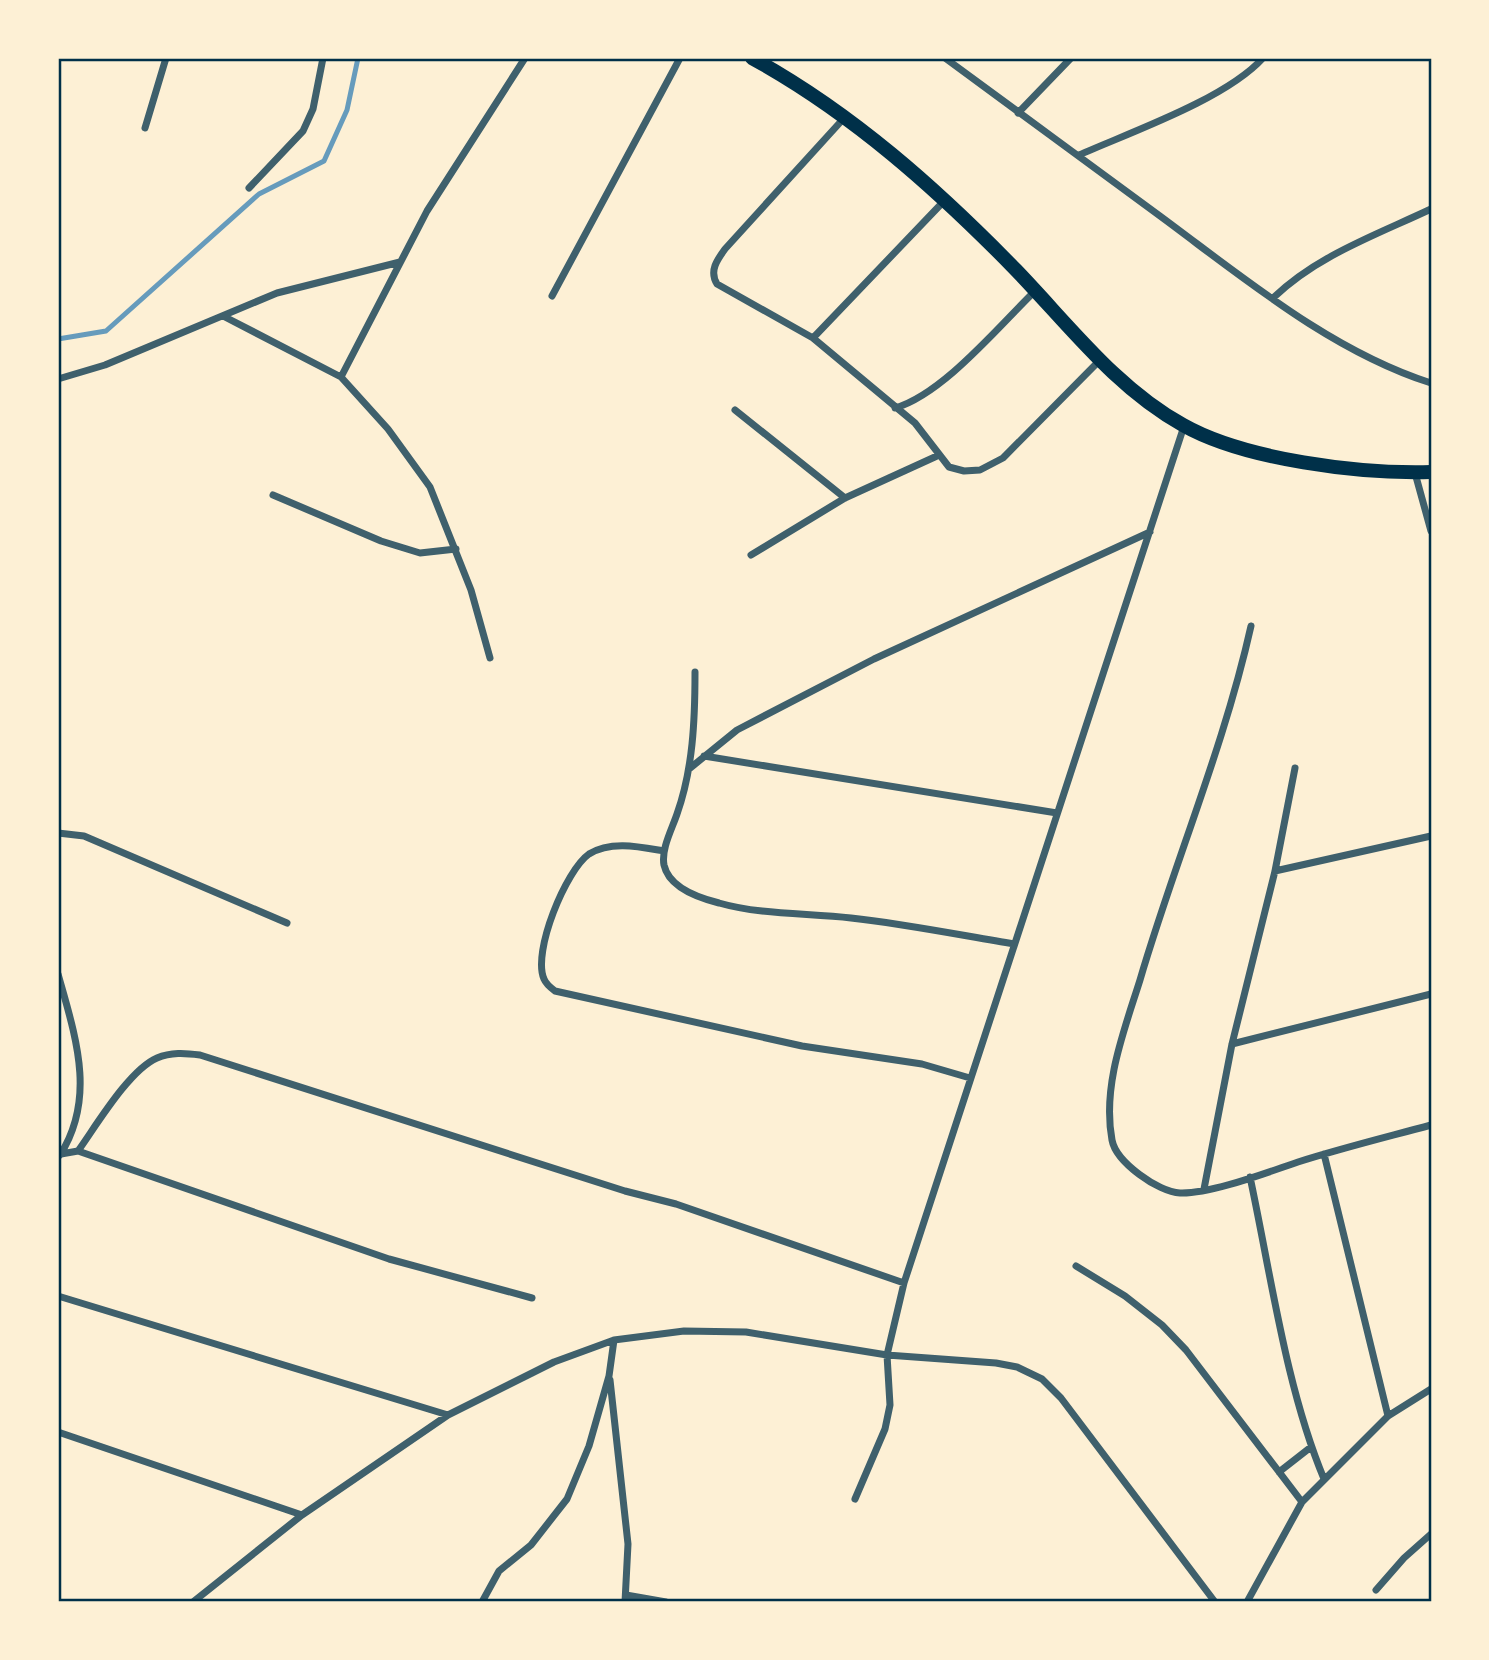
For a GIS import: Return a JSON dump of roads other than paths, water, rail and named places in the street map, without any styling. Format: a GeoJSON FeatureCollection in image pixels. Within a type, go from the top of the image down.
{"type":"FeatureCollection","features":[{"type":"Feature","properties":{"kind":"main road"},"geometry":{"type":"LineString","coordinates":[[752,58],[845,116],[945,200],[1134,393],[1184,426],[1248,452],[1349,467],[1431,472]]}},
{"type":"Feature","properties":{"kind":"street"},"geometry":{"type":"LineString","coordinates":[[145,128],[166,58]]}},
{"type":"Feature","properties":{"kind":"street"},"geometry":{"type":"LineString","coordinates":[[249,188],[303,131],[309,120],[323,58]]}},
{"type":"Feature","properties":{"kind":"street"},"geometry":{"type":"LineString","coordinates":[[341,377],[427,211],[525,58]]}},
{"type":"Feature","properties":{"kind":"street"},"geometry":{"type":"LineString","coordinates":[[552,296],[680,58]]}},
{"type":"Feature","properties":{"kind":"street"},"geometry":{"type":"LineString","coordinates":[[945,58],[1273,298],[1371,359],[1431,383]]}},
{"type":"Feature","properties":{"kind":"street"},"geometry":{"type":"LineString","coordinates":[[1018,113],[1071,58]]}},
{"type":"Feature","properties":{"kind":"street"},"geometry":{"type":"LineString","coordinates":[[1079,155],[1207,97],[1263,58]]}},
{"type":"Feature","properties":{"kind":"street"},"geometry":{"type":"LineString","coordinates":[[845,116],[725,249],[714,266],[713,278],[717,285],[813,338],[915,423],[937,456],[949,467],[964,471],[980,470],[1003,458],[1100,360]]}},
{"type":"Feature","properties":{"kind":"street"},"geometry":{"type":"LineString","coordinates":[[813,338],[945,200]]}},
{"type":"Feature","properties":{"kind":"street"},"geometry":{"type":"LineString","coordinates":[[1273,298],[1289,282],[1325,258],[1431,209]]}},
{"type":"Feature","properties":{"kind":"street"},"geometry":{"type":"LineString","coordinates":[[58,380],[104,365],[277,293],[400,262]]}},
{"type":"Feature","properties":{"kind":"street"},"geometry":{"type":"LineString","coordinates":[[895,408],[908,404],[936,387],[1035,291]]}},
{"type":"Feature","properties":{"kind":"street"},"geometry":{"type":"LineString","coordinates":[[223,316],[341,377],[388,429],[425,479],[456,550],[490,658]]}},
{"type":"Feature","properties":{"kind":"street"},"geometry":{"type":"LineString","coordinates":[[735,410],[845,498]]}},
{"type":"Feature","properties":{"kind":"street"},"geometry":{"type":"LineString","coordinates":[[855,1499],[885,1429],[890,1405],[887,1355],[904,1283],[1184,426]]}},
{"type":"Feature","properties":{"kind":"street"},"geometry":{"type":"LineString","coordinates":[[751,555],[845,498],[937,456]]}},
{"type":"Feature","properties":{"kind":"street"},"geometry":{"type":"LineString","coordinates":[[1415,473],[1431,531]]}},
{"type":"Feature","properties":{"kind":"street"},"geometry":{"type":"LineString","coordinates":[[273,495],[381,541],[421,554],[456,550]]}},
{"type":"Feature","properties":{"kind":"street"},"geometry":{"type":"LineString","coordinates":[[689,769],[737,730],[874,659],[1150,532]]}},
{"type":"Feature","properties":{"kind":"street"},"geometry":{"type":"LineString","coordinates":[[1251,626],[1236,694],[1153,934],[1119,1050],[1108,1106],[1112,1144],[1129,1166],[1161,1188],[1180,1193],[1250,1177],[1431,1125]]}},
{"type":"Feature","properties":{"kind":"street"},"geometry":{"type":"LineString","coordinates":[[695,672],[695,714],[689,769],[664,851],[664,866],[679,887],[720,903],[743,908],[855,918],[1014,944]]}},
{"type":"Feature","properties":{"kind":"street"},"geometry":{"type":"LineString","coordinates":[[704,756],[1057,813]]}},
{"type":"Feature","properties":{"kind":"street"},"geometry":{"type":"LineString","coordinates":[[1204,1189],[1232,1044],[1275,871],[1295,768]]}},
{"type":"Feature","properties":{"kind":"street"},"geometry":{"type":"LineString","coordinates":[[58,833],[84,836],[287,923]]}},
{"type":"Feature","properties":{"kind":"street"},"geometry":{"type":"LineString","coordinates":[[1275,871],[1431,836]]}},
{"type":"Feature","properties":{"kind":"street"},"geometry":{"type":"LineString","coordinates":[[664,851],[633,847],[604,848],[587,855],[574,870],[562,890],[550,922],[543,955],[544,980],[555,991],[802,1046],[922,1064],[970,1078]]}},
{"type":"Feature","properties":{"kind":"street"},"geometry":{"type":"LineString","coordinates":[[58,974],[75,1035],[83,1081],[80,1103],[59,1155]]}},
{"type":"Feature","properties":{"kind":"street"},"geometry":{"type":"LineString","coordinates":[[1232,1044],[1431,994]]}},
{"type":"Feature","properties":{"kind":"street"},"geometry":{"type":"LineString","coordinates":[[78,1151],[138,1072],[153,1060],[181,1053],[200,1055],[625,1191],[676,1204],[904,1283]]}},
{"type":"Feature","properties":{"kind":"street"},"geometry":{"type":"LineString","coordinates":[[59,1155],[78,1151],[389,1259],[532,1298]]}},
{"type":"Feature","properties":{"kind":"street"},"geometry":{"type":"LineString","coordinates":[[1324,1154],[1388,1416]]}},
{"type":"Feature","properties":{"kind":"street"},"geometry":{"type":"LineString","coordinates":[[1250,1177],[1311,1447],[1324,1479]]}},
{"type":"Feature","properties":{"kind":"street"},"geometry":{"type":"LineString","coordinates":[[1076,1266],[1125,1296],[1162,1325],[1186,1350],[1302,1502]]}},
{"type":"Feature","properties":{"kind":"street"},"geometry":{"type":"LineString","coordinates":[[58,1296],[448,1415]]}},
{"type":"Feature","properties":{"kind":"street"},"geometry":{"type":"LineString","coordinates":[[193,1602],[302,1515],[448,1415],[554,1362],[614,1340],[684,1331],[746,1332],[887,1355],[996,1363],[1017,1367],[1042,1379],[1061,1398],[1214,1602]]}},
{"type":"Feature","properties":{"kind":"street"},"geometry":{"type":"LineString","coordinates":[[482,1602],[499,1571],[531,1545],[566,1499],[589,1446],[609,1376],[614,1340]]}},
{"type":"Feature","properties":{"kind":"street"},"geometry":{"type":"LineString","coordinates":[[609,1376],[628,1544],[626,1599],[666,1602]]}},
{"type":"Feature","properties":{"kind":"street"},"geometry":{"type":"LineString","coordinates":[[1247,1602],[1302,1502],[1388,1416],[1431,1389]]}},
{"type":"Feature","properties":{"kind":"street"},"geometry":{"type":"LineString","coordinates":[[58,1432],[302,1515]]}},
{"type":"Feature","properties":{"kind":"street"},"geometry":{"type":"LineString","coordinates":[[1279,1472],[1311,1447]]}},
{"type":"Feature","properties":{"kind":"street"},"geometry":{"type":"LineString","coordinates":[[1376,1590],[1404,1558],[1431,1534]]}},
{"type":"Feature","properties":{"kind":"waterway"},"geometry":{"type":"LineString","coordinates":[[58,339],[106,331],[259,194],[324,161],[347,110],[358,58]]}}]}
